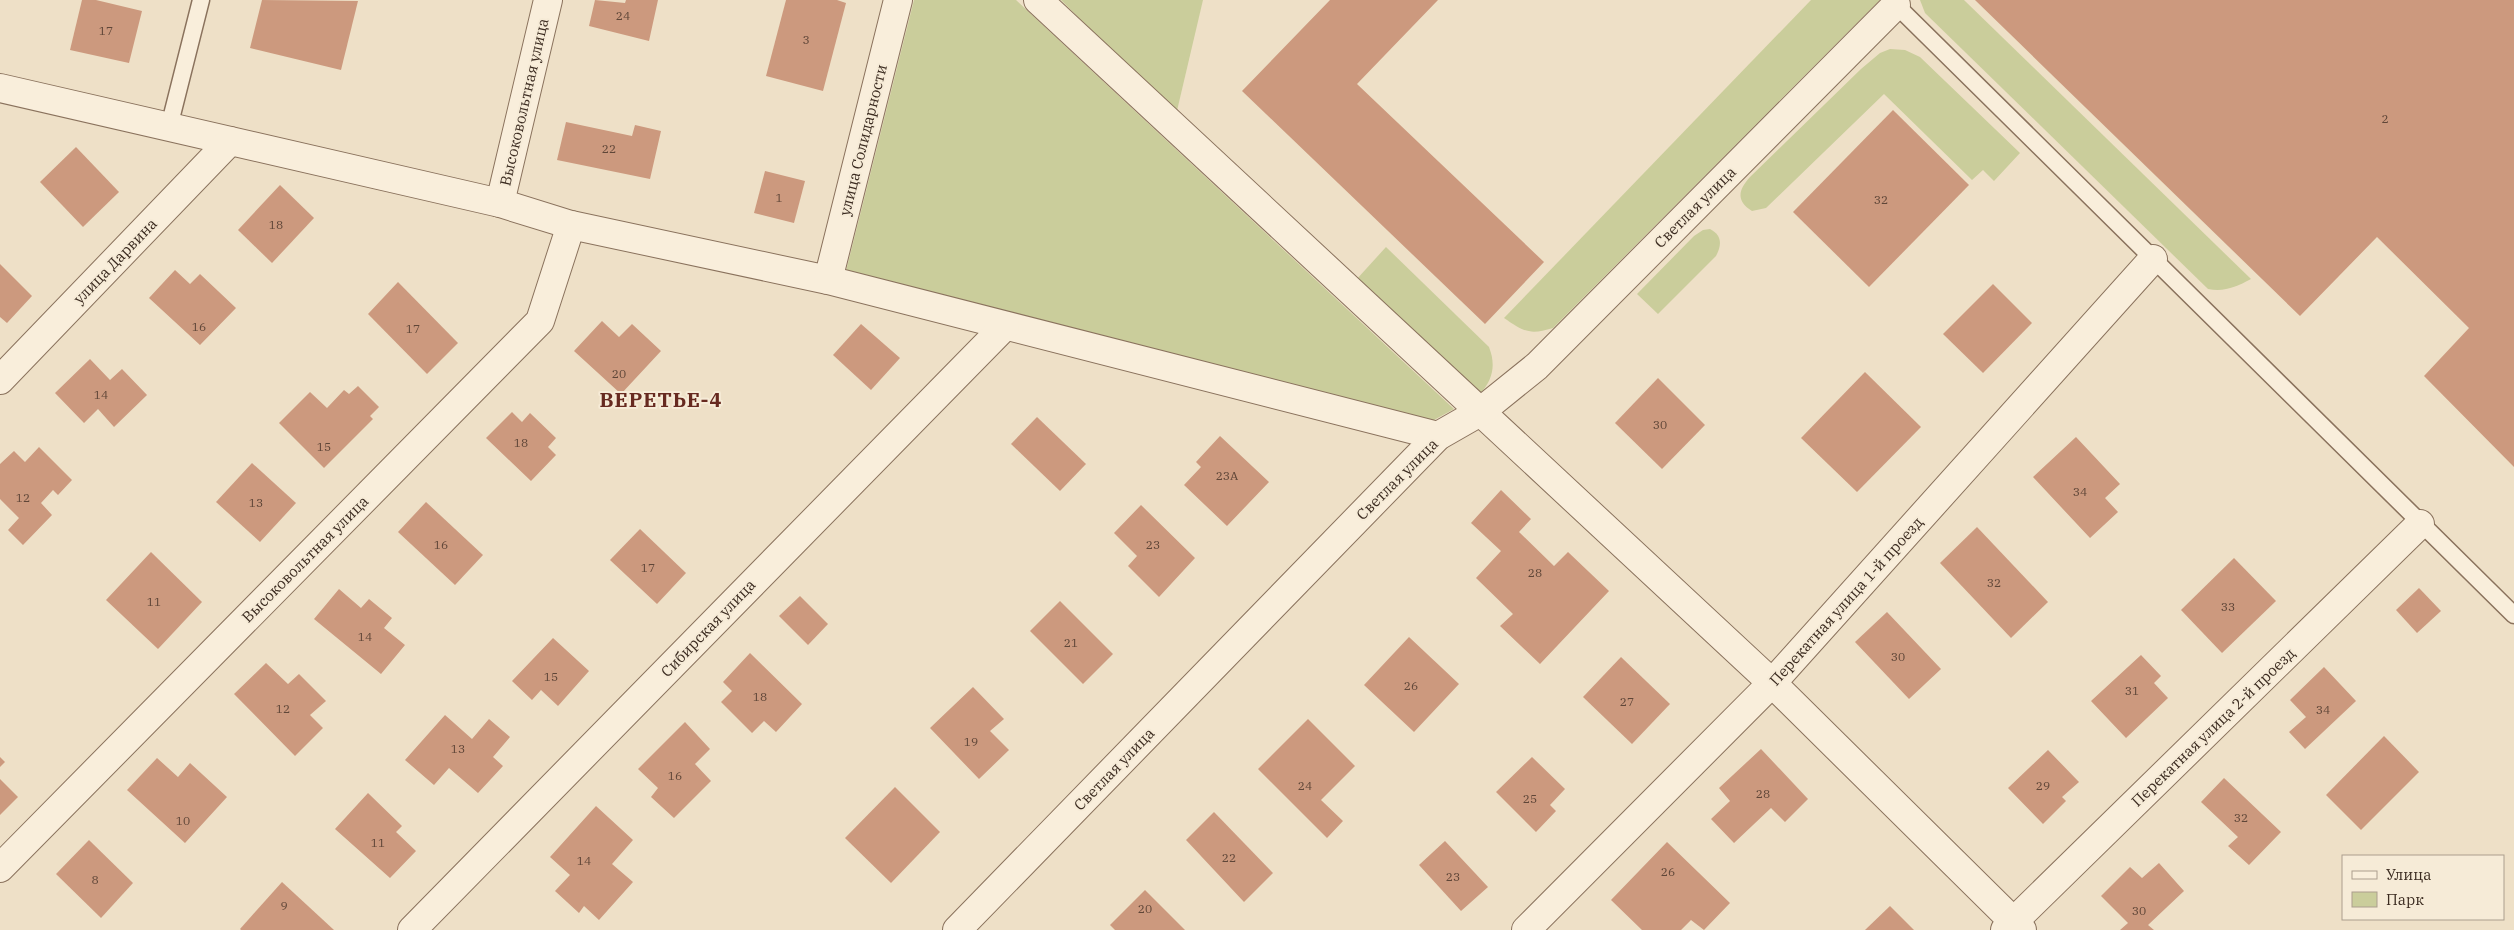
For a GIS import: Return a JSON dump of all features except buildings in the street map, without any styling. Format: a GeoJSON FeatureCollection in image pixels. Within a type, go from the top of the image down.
{"type":"FeatureCollection","features":[{"type":"Feature","properties":{"kind":"street","name":"Высоковольтная улица"},"geometry":{"type":"LineString","coordinates":[[500,203],[548,0]]}},
{"type":"Feature","properties":{"kind":"street","name":"улица Солидарности"},"geometry":{"type":"LineString","coordinates":[[828,280],[898,0]]}},
{"type":"Feature","properties":{"kind":"street"},"geometry":{"type":"LineString","coordinates":[[1038,0],[1772,683],[2013,927]]}},
{"type":"Feature","properties":{"kind":"street","name":"Светлая улица"},"geometry":{"type":"LineString","coordinates":[[957,930],[1438,436],[1480,412],[1537,366],[1897,3]]}},
{"type":"Feature","properties":{"kind":"street"},"geometry":{"type":"LineString","coordinates":[[0,88],[500,203],[571,225],[828,280],[1438,436]]}},
{"type":"Feature","properties":{"kind":"street","name":"улица Дарвина"},"geometry":{"type":"LineString","coordinates":[[0,380],[230,141]]}},
{"type":"Feature","properties":{"kind":"street","name":"Высоковольтная улица"},"geometry":{"type":"LineString","coordinates":[[0,868],[540,321],[571,225]]}},
{"type":"Feature","properties":{"kind":"street","name":"Перекатная улица 1-й проезд"},"geometry":{"type":"LineString","coordinates":[[1526,930],[1772,683],[2152,259]]}},
{"type":"Feature","properties":{"kind":"street","name":"Сибирская улица"},"geometry":{"type":"LineString","coordinates":[[412,930],[1005,326]]}},
{"type":"Feature","properties":{"kind":"street","name":"Перекатная улица 2-й проезд"},"geometry":{"type":"LineString","coordinates":[[2013,927],[2420,524]]}},
{"type":"Feature","properties":{"kind":"lane"},"geometry":{"type":"LineString","coordinates":[[169,127],[201,0]]}},
{"type":"Feature","properties":{"kind":"lane"},"geometry":{"type":"LineString","coordinates":[[1897,3],[2152,259],[2514,615]]}},
{"type":"Feature","properties":{"kind":"green space"},"geometry":{"type":"Polygon","coordinates":[[[914,0],[1016,0],[1454,409],[1432,421],[846,271],[914,0]]]}},
{"type":"Feature","properties":{"kind":"green space"},"geometry":{"type":"Polygon","coordinates":[[[1061,0],[1203,0],[1176,115],[1061,0]]]}},
{"type":"Feature","properties":{"kind":"green space"},"geometry":{"type":"Polygon","coordinates":[[[1811,0],[1880,0],[1553,328],[1533,332],[1527,331],[1504,318],[1811,0]]]}},
{"type":"Feature","properties":{"kind":"green space"},"geometry":{"type":"Polygon","coordinates":[[[1920,0],[1964,0],[2251,279],[2230,288],[2220,290],[2208,289],[1925,13],[1920,0]]]}},
{"type":"Feature","properties":{"kind":"green space"},"geometry":{"type":"Polygon","coordinates":[[[1890,49],[1905,50],[1920,57],[2020,153],[1994,181],[1983,170],[1972,180],[1884,94],[1766,208],[1752,211],[1747,207],[1740,195],[1743,186],[1750,177],[1861,69],[1880,53],[1890,49]]]}},
{"type":"Feature","properties":{"kind":"green space"},"geometry":{"type":"Polygon","coordinates":[[[1710,229],[1717,234],[1720,241],[1716,256],[1658,314],[1637,294],[1694,236],[1703,230],[1710,229]]]}},
{"type":"Feature","properties":{"kind":"green space"},"geometry":{"type":"Polygon","coordinates":[[[1386,247],[1489,347],[1493,366],[1492,372],[1488,383],[1480,394],[1356,280],[1386,247]]]}},
{"type":"Feature","properties":{"kind":"district","name":"ВЕРЕТЬЕ-4"},"geometry":{"type":"Point","coordinates":[661,399]}}]}
